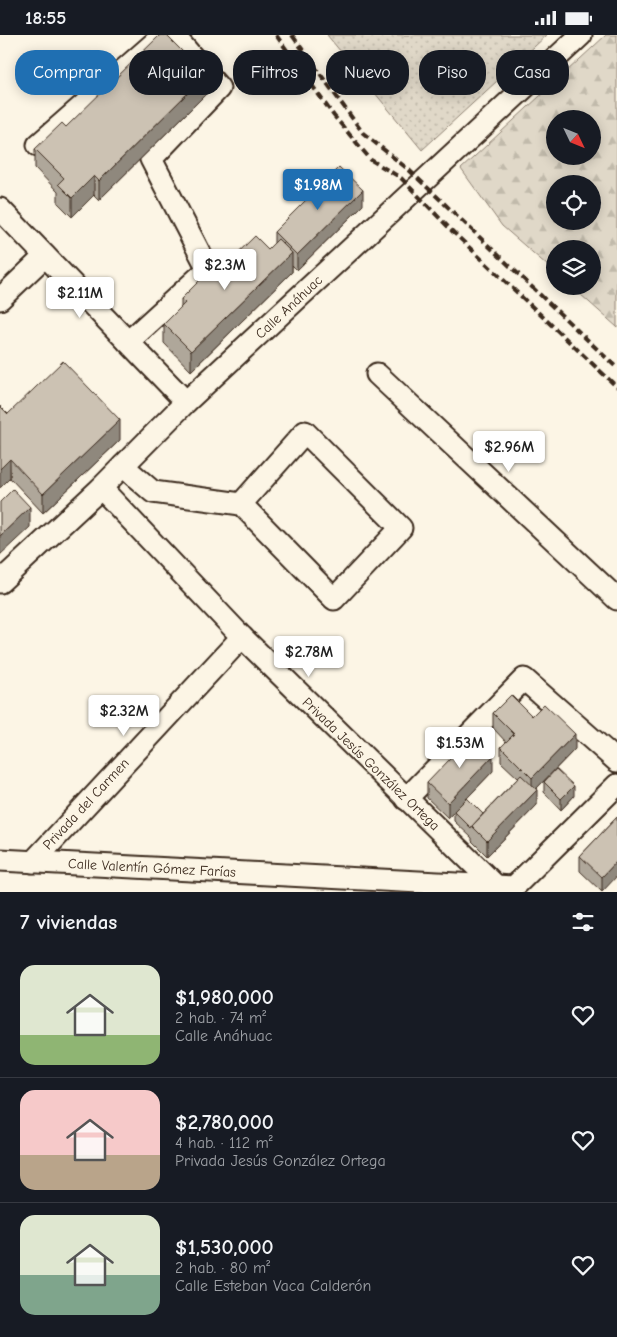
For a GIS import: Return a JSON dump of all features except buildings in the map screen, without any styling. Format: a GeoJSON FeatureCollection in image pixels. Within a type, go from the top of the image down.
{"type":"FeatureCollection","features":[{"type":"Feature","properties":{"kind":"street","name":"Calle Anáhuac"},"geometry":{"type":"LineString","coordinates":[[0,582],[123,466],[186,403],[581,35]]}},
{"type":"Feature","properties":{"kind":"street"},"geometry":{"type":"LineString","coordinates":[[38,145],[160,38],[177,39],[219,88],[151,159],[208,269],[128,342]]}},
{"type":"Feature","properties":{"kind":"street"},"geometry":{"type":"LineString","coordinates":[[0,209],[186,403]]}},
{"type":"Feature","properties":{"kind":"street"},"geometry":{"type":"LineString","coordinates":[[0,299],[45,256]]}},
{"type":"Feature","properties":{"kind":"street"},"geometry":{"type":"LineString","coordinates":[[377,374],[617,599]]}},
{"type":"Feature","properties":{"kind":"street"},"geometry":{"type":"LineString","coordinates":[[123,466],[153,492],[241,504],[334,599],[401,528],[305,432],[241,504]]}},
{"type":"Feature","properties":{"kind":"street","name":"Privada Jesús González Ortega"},"geometry":{"type":"LineString","coordinates":[[100,488],[242,637],[406,799],[506,887]]}},
{"type":"Feature","properties":{"kind":"street","name":"Privada del Carmen"},"geometry":{"type":"LineString","coordinates":[[33,862],[242,637]]}},
{"type":"Feature","properties":{"kind":"street"},"geometry":{"type":"LineString","coordinates":[[406,799],[524,679],[617,761]]}},
{"type":"Feature","properties":{"kind":"street"},"geometry":{"type":"LineString","coordinates":[[506,887],[617,785]]}},
{"type":"Feature","properties":{"kind":"street","name":"Calle Valentín Gómez Farías"},"geometry":{"type":"LineString","coordinates":[[0,860],[506,887]]}},
{"type":"Feature","properties":{"kind":"green space"},"geometry":{"type":"Polygon","coordinates":[[[327,35],[547,35],[531,50],[496,50],[496,82],[486,91],[486,50],[419,50],[419,95],[482,95],[422,150],[377,95],[409,95],[409,50],[339,50],[327,35]]]}},
{"type":"Feature","properties":{"kind":"green space"},"geometry":{"type":"Polygon","coordinates":[[[606,35],[617,35],[617,327],[581,295],[601,295],[601,240],[546,240],[546,264],[502,226],[461,169],[541,95],[569,95],[569,69],[606,35]]]}},
{"type":"Feature","properties":{"kind":"railway"},"geometry":{"type":"LineString","coordinates":[[276,35],[334,116],[371,160],[401,178],[453,232],[617,387]]}},
{"type":"Feature","properties":{"kind":"railway"},"geometry":{"type":"LineString","coordinates":[[292,35],[363,133],[409,170],[617,368]]}}]}
